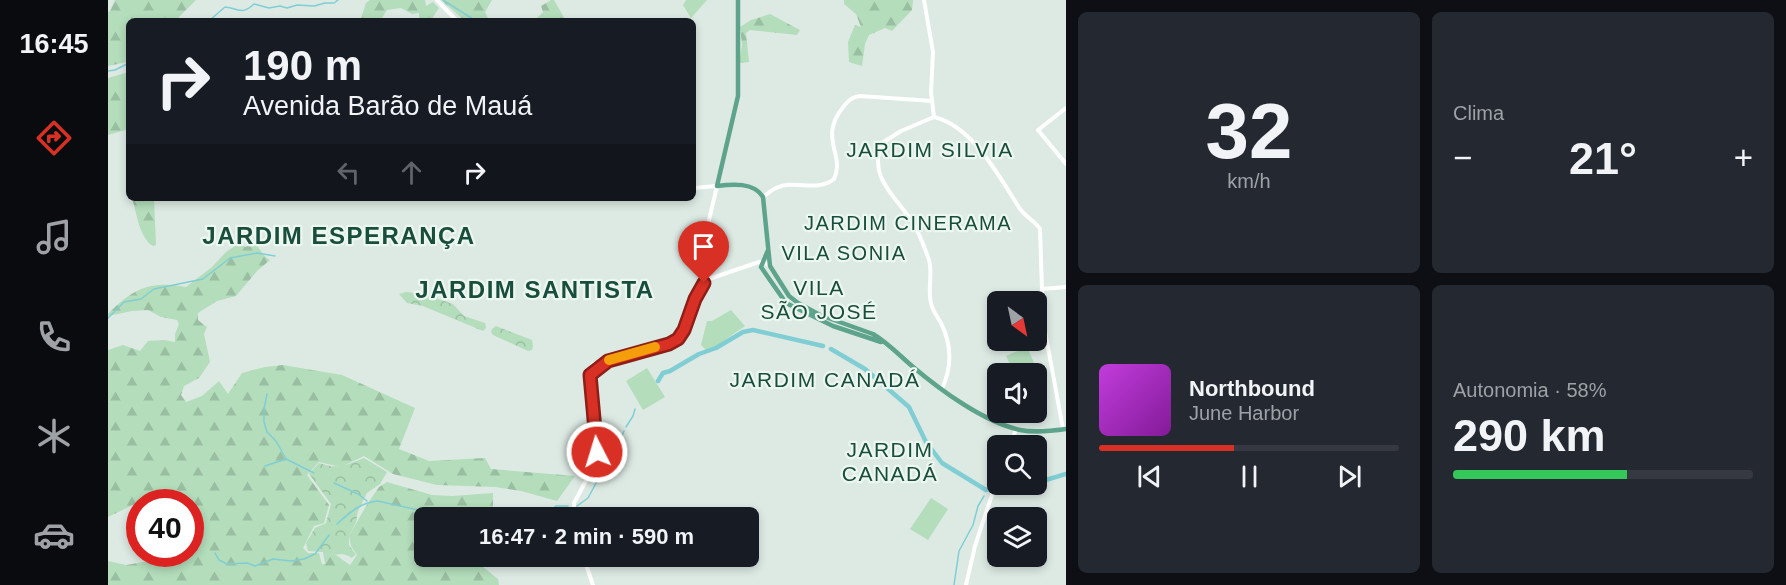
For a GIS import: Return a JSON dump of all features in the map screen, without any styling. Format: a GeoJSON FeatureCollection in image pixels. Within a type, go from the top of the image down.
{"type":"FeatureCollection","features":[{"type":"Feature","properties":{"kind":"main road"},"geometry":{"type":"LineString","coordinates":[[738,0],[737,103],[717,186],[744,185],[761,192],[764,197],[771,266],[789,296],[820,315],[879,341],[922,377],[994,424],[1016,430],[1051,434],[1065,430]]}},
{"type":"Feature","properties":{"kind":"main road"},"geometry":{"type":"LineString","coordinates":[[768,250],[761,265],[786,303],[822,322],[881,338],[915,369],[988,419],[1016,430],[1065,430]]}},
{"type":"Feature","properties":{"kind":"main road"},"geometry":{"type":"LineString","coordinates":[[768,277],[767,268],[775,273]]}},
{"type":"Feature","properties":{"kind":"street"},"geometry":{"type":"LineString","coordinates":[[437,0],[454,18]]}},
{"type":"Feature","properties":{"kind":"street"},"geometry":{"type":"LineString","coordinates":[[924,0],[933,52],[934,117]]}},
{"type":"Feature","properties":{"kind":"street"},"geometry":{"type":"LineString","coordinates":[[764,197],[778,187],[820,186],[834,179],[836,172],[832,125],[851,98],[860,96],[932,101]]}},
{"type":"Feature","properties":{"kind":"street"},"geometry":{"type":"LineString","coordinates":[[1066,108],[1038,130],[1066,164]]}},
{"type":"Feature","properties":{"kind":"street"},"geometry":{"type":"LineString","coordinates":[[942,389],[950,369],[950,358],[945,334],[931,304],[929,258],[914,224],[893,197],[878,172],[882,143],[914,124],[934,117],[946,122],[969,138],[994,168],[1021,210],[1039,227],[1043,320],[1065,430]]}},
{"type":"Feature","properties":{"kind":"street"},"geometry":{"type":"LineString","coordinates":[[695,268],[699,263],[717,186],[696,188]]}},
{"type":"Feature","properties":{"kind":"street"},"geometry":{"type":"LineString","coordinates":[[701,252],[691,262],[704,283]]}},
{"type":"Feature","properties":{"kind":"street"},"geometry":{"type":"LineString","coordinates":[[696,258],[709,279]]}},
{"type":"Feature","properties":{"kind":"street"},"geometry":{"type":"LineString","coordinates":[[574,507],[597,458],[590,375],[594,368],[608,361],[669,344],[678,339],[684,330],[695,299],[704,283],[709,279],[762,262],[771,266]]}},
{"type":"Feature","properties":{"kind":"street"},"geometry":{"type":"LineString","coordinates":[[746,267],[757,267],[764,271]]}},
{"type":"Feature","properties":{"kind":"street"},"geometry":{"type":"LineString","coordinates":[[1042,289],[1066,287]]}},
{"type":"Feature","properties":{"kind":"street"},"geometry":{"type":"LineString","coordinates":[[1014,435],[1016,430]]}},
{"type":"Feature","properties":{"kind":"street"},"geometry":{"type":"LineString","coordinates":[[966,585],[975,546],[992,495]]}},
{"type":"Feature","properties":{"kind":"street"},"geometry":{"type":"LineString","coordinates":[[587,567],[593,585]]}},
{"type":"Feature","properties":{"kind":"green space"},"geometry":{"type":"Polygon","coordinates":[[[115,0],[196,0],[178,18],[126,18],[126,62],[108,66],[108,12],[115,0]]]}},
{"type":"Feature","properties":{"kind":"green space"},"geometry":{"type":"Polygon","coordinates":[[[370,0],[425,0],[426,6],[433,2],[439,8],[433,18],[419,18],[419,13],[412,14],[401,8],[387,10],[382,18],[361,18],[366,3],[370,0]]]}},
{"type":"Feature","properties":{"kind":"green space"},"geometry":{"type":"Polygon","coordinates":[[[441,0],[492,0],[485,12],[488,18],[462,18],[441,0]]]}},
{"type":"Feature","properties":{"kind":"green space"},"geometry":{"type":"Polygon","coordinates":[[[554,0],[564,18],[537,18],[543,12],[541,6],[554,0]]]}},
{"type":"Feature","properties":{"kind":"green space"},"geometry":{"type":"Polygon","coordinates":[[[686,0],[707,0],[691,18],[683,5],[686,0]]]}},
{"type":"Feature","properties":{"kind":"green space"},"geometry":{"type":"Polygon","coordinates":[[[844,0],[913,0],[912,10],[892,31],[885,28],[869,35],[865,44],[862,66],[849,62],[848,42],[855,25],[861,27],[856,14],[844,4],[844,0]]]}},
{"type":"Feature","properties":{"kind":"green space"},"geometry":{"type":"Polygon","coordinates":[[[770,14],[800,30],[797,35],[750,30],[746,33],[749,62],[739,63],[742,45],[740,27],[751,20],[770,14]]]}},
{"type":"Feature","properties":{"kind":"green space"},"geometry":{"type":"Polygon","coordinates":[[[126,73],[126,130],[108,135],[108,78],[126,73]]]}},
{"type":"Feature","properties":{"kind":"green space"},"geometry":{"type":"Polygon","coordinates":[[[133,201],[154,201],[156,245],[153,246],[148,242],[139,225],[133,201]]]}},
{"type":"Feature","properties":{"kind":"green space"},"geometry":{"type":"Polygon","coordinates":[[[252,242],[270,260],[257,271],[236,296],[217,301],[198,313],[198,320],[207,327],[204,334],[210,362],[199,378],[184,386],[181,395],[186,402],[202,396],[219,381],[228,394],[242,373],[265,367],[283,365],[342,375],[415,408],[399,449],[429,461],[485,458],[491,469],[575,476],[557,501],[521,491],[495,487],[437,485],[393,474],[364,456],[341,467],[319,462],[307,475],[329,505],[324,523],[314,526],[303,548],[308,553],[319,553],[322,564],[325,564],[331,555],[336,555],[350,565],[357,555],[351,546],[349,536],[379,487],[387,482],[432,495],[493,493],[493,507],[414,507],[414,567],[483,567],[498,579],[499,585],[108,585],[108,561],[126,565],[126,567],[204,567],[204,489],[126,489],[126,508],[108,517],[108,350],[123,345],[140,351],[148,341],[175,342],[179,324],[177,320],[161,317],[148,310],[108,316],[108,314],[125,298],[143,288],[162,285],[186,287],[238,244],[246,247],[252,242]]]}},
{"type":"Feature","properties":{"kind":"green space"},"geometry":{"type":"Polygon","coordinates":[[[407,292],[427,295],[453,304],[464,316],[485,323],[486,328],[483,331],[423,306],[407,303],[399,294],[407,292]]]}},
{"type":"Feature","properties":{"kind":"green space"},"geometry":{"type":"Polygon","coordinates":[[[731,310],[745,326],[708,352],[701,345],[707,321],[712,321],[731,310]]]}},
{"type":"Feature","properties":{"kind":"green space"},"geometry":{"type":"Polygon","coordinates":[[[496,326],[532,340],[532,350],[528,351],[493,335],[492,329],[496,326]]]}},
{"type":"Feature","properties":{"kind":"green space"},"geometry":{"type":"Polygon","coordinates":[[[1018,351],[1029,351],[1034,363],[1009,363],[1006,356],[1018,351]]]}},
{"type":"Feature","properties":{"kind":"green space"},"geometry":{"type":"Polygon","coordinates":[[[647,368],[665,397],[643,410],[626,381],[647,368]]]}},
{"type":"Feature","properties":{"kind":"green space"},"geometry":{"type":"Polygon","coordinates":[[[364,458],[387,472],[380,484],[367,493],[358,511],[356,522],[349,536],[349,545],[356,555],[351,558],[342,554],[331,555],[325,564],[323,552],[308,551],[306,543],[315,528],[326,523],[331,504],[309,474],[319,463],[347,465],[364,458]]]}},
{"type":"Feature","properties":{"kind":"green space"},"geometry":{"type":"Polygon","coordinates":[[[931,498],[948,509],[928,540],[910,529],[931,498]]]}},
{"type":"Feature","properties":{"kind":"waterway"},"geometry":{"type":"LineString","coordinates":[[212,18],[225,7],[246,10],[254,4],[269,8],[280,6],[287,8],[297,5],[314,6],[334,3],[338,0]]}},
{"type":"Feature","properties":{"kind":"waterway"},"geometry":{"type":"LineString","coordinates":[[443,0],[471,18]]}},
{"type":"Feature","properties":{"kind":"waterway"},"geometry":{"type":"LineString","coordinates":[[108,71],[126,64]]}},
{"type":"Feature","properties":{"kind":"waterway"},"geometry":{"type":"LineString","coordinates":[[108,318],[124,302],[141,299],[154,289],[203,279],[230,258],[257,253],[275,256]]}},
{"type":"Feature","properties":{"kind":"waterway"},"geometry":{"type":"LineString","coordinates":[[658,381],[663,373],[699,354],[716,348],[743,332],[753,330],[823,346]]}},
{"type":"Feature","properties":{"kind":"waterway"},"geometry":{"type":"LineString","coordinates":[[831,349],[865,369],[909,407],[926,442],[942,463],[987,490]]}},
{"type":"Feature","properties":{"kind":"waterway"},"geometry":{"type":"LineString","coordinates":[[267,394],[264,409],[267,432],[276,441],[286,459],[314,473]]}},
{"type":"Feature","properties":{"kind":"waterway"},"geometry":{"type":"LineString","coordinates":[[626,427],[635,409]]}},
{"type":"Feature","properties":{"kind":"waterway"},"geometry":{"type":"LineString","coordinates":[[619,442],[624,431]]}},
{"type":"Feature","properties":{"kind":"waterway"},"geometry":{"type":"LineString","coordinates":[[604,466],[610,458]]}},
{"type":"Feature","properties":{"kind":"waterway"},"geometry":{"type":"LineString","coordinates":[[265,466],[286,459]]}},
{"type":"Feature","properties":{"kind":"waterway"},"geometry":{"type":"LineString","coordinates":[[577,506],[588,498],[602,472]]}},
{"type":"Feature","properties":{"kind":"waterway"},"geometry":{"type":"LineString","coordinates":[[1047,480],[1066,474]]}},
{"type":"Feature","properties":{"kind":"waterway"},"geometry":{"type":"LineString","coordinates":[[334,483],[358,494],[367,501]]}},
{"type":"Feature","properties":{"kind":"waterway"},"geometry":{"type":"LineString","coordinates":[[954,585],[959,551],[973,525],[978,506],[984,496]]}},
{"type":"Feature","properties":{"kind":"waterway"},"geometry":{"type":"LineString","coordinates":[[337,524],[351,512],[372,502],[378,501],[414,509]]}},
{"type":"Feature","properties":{"kind":"waterway"},"geometry":{"type":"LineString","coordinates":[[555,507],[568,506]]}},
{"type":"Feature","properties":{"kind":"waterway"},"geometry":{"type":"LineString","coordinates":[[215,553],[219,560],[227,564],[247,563],[255,566],[273,559],[291,561],[304,559],[315,554],[329,535]]}},
{"type":"Feature","properties":{"kind":"slow traffic"},"geometry":{"type":"LineString","coordinates":[[609,360],[655,347]]}},
{"type":"Feature","properties":{"kind":"district","name":"JARDIM SILVIA"},"geometry":{"type":"Point","coordinates":[930,149]}},
{"type":"Feature","properties":{"kind":"district","name":"JARDIM CINERAMA"},"geometry":{"type":"Point","coordinates":[908,223]}},
{"type":"Feature","properties":{"kind":"district","name":"JARDIM ESPERANÇA"},"geometry":{"type":"Point","coordinates":[339,235]}},
{"type":"Feature","properties":{"kind":"district","name":"VILA SONIA"},"geometry":{"type":"Point","coordinates":[844,253]}},
{"type":"Feature","properties":{"kind":"district","name":"JARDIM SANTISTA"},"geometry":{"type":"Point","coordinates":[535,289]}},
{"type":"Feature","properties":{"kind":"district","name":"VILA SÃO JOSÉ"},"geometry":{"type":"Point","coordinates":[819,299]}},
{"type":"Feature","properties":{"kind":"district","name":"JARDIM CANADÁ"},"geometry":{"type":"Point","coordinates":[825,379]}},
{"type":"Feature","properties":{"kind":"district","name":"JARDIM CANADÁ"},"geometry":{"type":"Point","coordinates":[890,461]}},
{"type":"Feature","properties":{"kind":"route"},"geometry":{"type":"LineString","coordinates":[[597,452],[590,375],[608,361],[669,344],[678,339],[704,283]]}}]}
